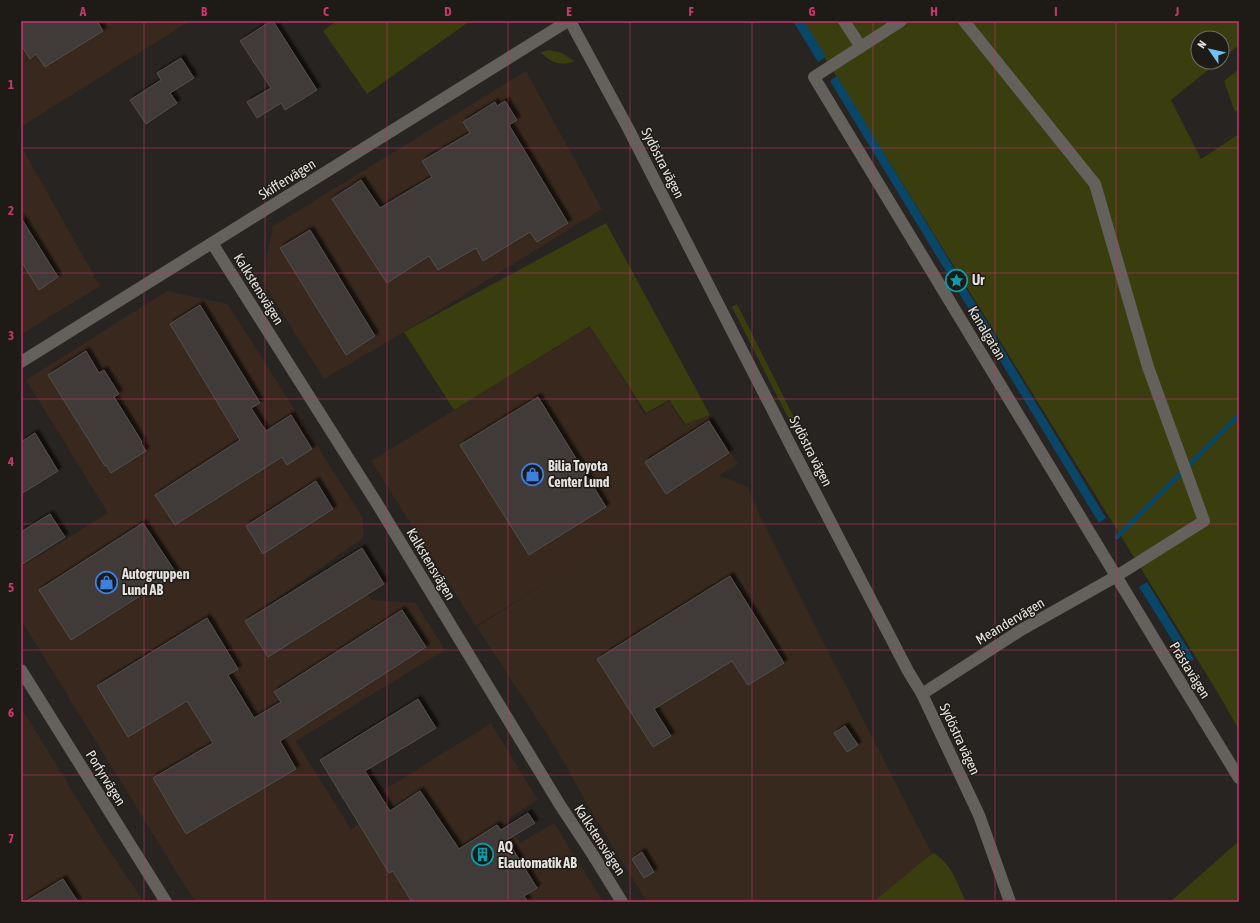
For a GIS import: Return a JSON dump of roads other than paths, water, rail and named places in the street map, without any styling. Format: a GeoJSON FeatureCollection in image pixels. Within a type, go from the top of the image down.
{"type":"FeatureCollection","features":[{"type":"Feature","properties":{"kind":"street","name":"Skiffervägen"},"geometry":{"type":"LineString","coordinates":[[21,362],[569,21]]}},
{"type":"Feature","properties":{"kind":"street","name":"Sydöstra vägen"},"geometry":{"type":"LineString","coordinates":[[569,21],[628,128],[790,444],[908,671],[922,694],[979,815],[1010,902]]}},
{"type":"Feature","properties":{"kind":"street"},"geometry":{"type":"LineString","coordinates":[[844,21],[861,47]]}},
{"type":"Feature","properties":{"kind":"street","name":"Kanalgatan"},"geometry":{"type":"LineString","coordinates":[[902,21],[814,77],[936,277],[1115,577]]}},
{"type":"Feature","properties":{"kind":"street","name":"Meandervägen"},"geometry":{"type":"LineString","coordinates":[[922,694],[1021,630],[1115,577],[1204,521],[1148,367],[1095,184],[964,21]]}},
{"type":"Feature","properties":{"kind":"street","name":"Kalkstensvägen"},"geometry":{"type":"LineString","coordinates":[[212,242],[376,502],[560,805],[622,902]]}},
{"type":"Feature","properties":{"kind":"street","name":"Prästavägen"},"geometry":{"type":"LineString","coordinates":[[1115,577],[1239,778]]}},
{"type":"Feature","properties":{"kind":"street","name":"Porfyrvägen"},"geometry":{"type":"LineString","coordinates":[[21,670],[166,902]]}},
{"type":"Feature","properties":{"kind":"water"},"geometry":{"type":"Polygon","coordinates":[[[793,21],[804,21],[826,57],[818,62],[793,21]]]}},
{"type":"Feature","properties":{"kind":"water"},"geometry":{"type":"Polygon","coordinates":[[[837,76],[1106,518],[1099,523],[830,81],[837,76]]]}},
{"type":"Feature","properties":{"kind":"water"},"geometry":{"type":"Polygon","coordinates":[[[1147,582],[1194,659],[1187,664],[1139,587],[1147,582]]]}},
{"type":"Feature","properties":{"kind":"waterway"},"geometry":{"type":"LineString","coordinates":[[1117,537],[1239,415]]}},
{"type":"Feature","properties":{"kind":"place","name":"Ur"},"geometry":{"type":"Point","coordinates":[957,280]}},
{"type":"Feature","properties":{"kind":"place","name":"Bilia Toyota Center Lund"},"geometry":{"type":"Point","coordinates":[532,474]}},
{"type":"Feature","properties":{"kind":"place","name":"Autogruppen Lund AB"},"geometry":{"type":"Point","coordinates":[107,582]}},
{"type":"Feature","properties":{"kind":"place","name":"AQ Elautomatik AB"},"geometry":{"type":"Point","coordinates":[483,855]}}]}
